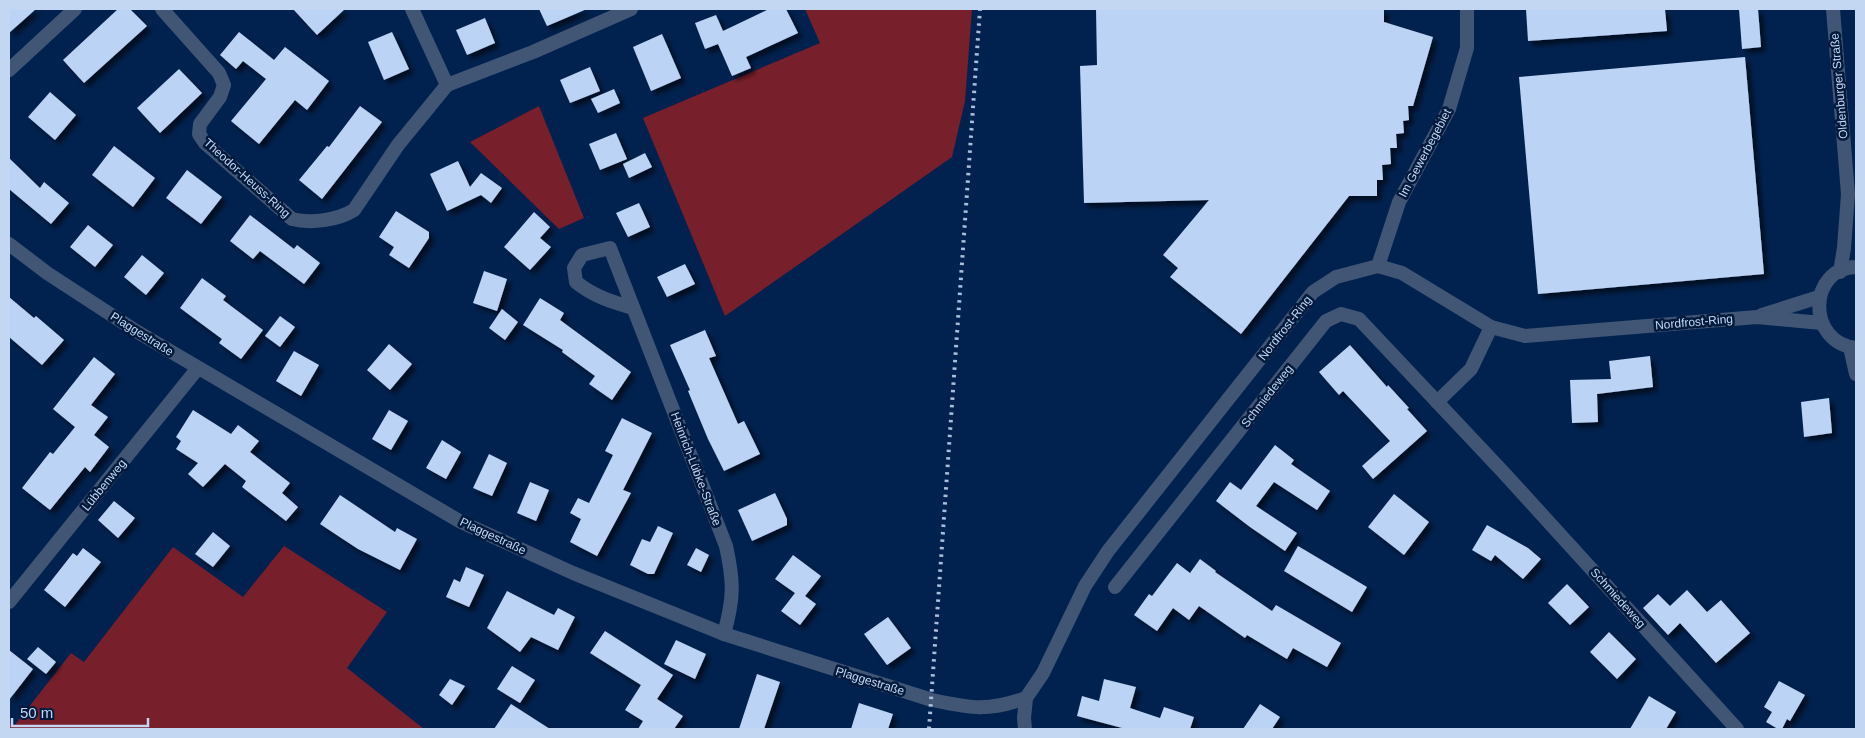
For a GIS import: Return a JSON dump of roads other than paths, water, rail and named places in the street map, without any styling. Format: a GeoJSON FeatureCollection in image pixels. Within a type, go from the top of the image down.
{"type":"FeatureCollection","features":[{"type":"Feature","properties":{"kind":"street"},"geometry":{"type":"LineString","coordinates":[[9,70],[75,9]]}},
{"type":"Feature","properties":{"kind":"street","name":"Theodor-Heuss-Ring"},"geometry":{"type":"LineString","coordinates":[[162,9],[219,73],[224,85],[220,97],[200,124],[199,134],[206,144],[292,219],[302,222],[344,216],[354,210],[398,145],[446,86],[533,52],[631,9]]}},
{"type":"Feature","properties":{"kind":"street"},"geometry":{"type":"LineString","coordinates":[[412,9],[446,86]]}},
{"type":"Feature","properties":{"kind":"street","name":"Im Gewerbegebiet"},"geometry":{"type":"LineString","coordinates":[[1378,266],[1399,202],[1449,108],[1467,48],[1467,9]]}},
{"type":"Feature","properties":{"kind":"street","name":"Oldenburger Straße"},"geometry":{"type":"LineString","coordinates":[[1833,9],[1846,170],[1852,188]]}},
{"type":"Feature","properties":{"kind":"street"},"geometry":{"type":"LineString","coordinates":[[1852,188],[1856,227]]}},
{"type":"Feature","properties":{"kind":"street"},"geometry":{"type":"LineString","coordinates":[[1840,272],[1852,188]]}},
{"type":"Feature","properties":{"kind":"street","name":"Plaggestraße"},"geometry":{"type":"LineString","coordinates":[[9,244],[47,273],[136,332],[461,522],[573,573],[724,634],[932,700],[963,707],[983,708],[1003,706],[1026,698]]}},
{"type":"Feature","properties":{"kind":"street","name":"Heinrich-Lübke-Straße"},"geometry":{"type":"LineString","coordinates":[[633,308],[607,300],[587,291],[576,282],[574,268],[582,255],[610,248],[726,546],[732,572],[733,597],[724,634]]}},
{"type":"Feature","properties":{"kind":"street","name":"Nordfrost-Ring"},"geometry":{"type":"LineString","coordinates":[[1026,698],[1043,673],[1085,586],[1108,551],[1313,292],[1336,277],[1378,266],[1402,273],[1491,327],[1525,336],[1757,317],[1822,324]]}},
{"type":"Feature","properties":{"kind":"street"},"geometry":{"type":"LineString","coordinates":[[1856,267],[1840,272],[1830,278],[1819,298],[1818,311],[1822,324],[1828,334],[1838,342],[1853,347],[1856,374]]}},
{"type":"Feature","properties":{"kind":"street","name":"Nordfrost-Ring"},"geometry":{"type":"LineString","coordinates":[[1757,317],[1819,298]]}},
{"type":"Feature","properties":{"kind":"street","name":"Schmiedeweg"},"geometry":{"type":"LineString","coordinates":[[1115,587],[1326,322],[1341,314],[1359,319],[1737,729]]}},
{"type":"Feature","properties":{"kind":"street"},"geometry":{"type":"LineString","coordinates":[[1437,402],[1470,369],[1491,327]]}},
{"type":"Feature","properties":{"kind":"street","name":"Lübbenweg"},"geometry":{"type":"LineString","coordinates":[[9,602],[198,368]]}},
{"type":"Feature","properties":{"kind":"street"},"geometry":{"type":"LineString","coordinates":[[1025,729],[1026,698]]}},
{"type":"Feature","properties":{"kind":"railway"},"geometry":{"type":"LineString","coordinates":[[929,729],[980,9]]}}]}
